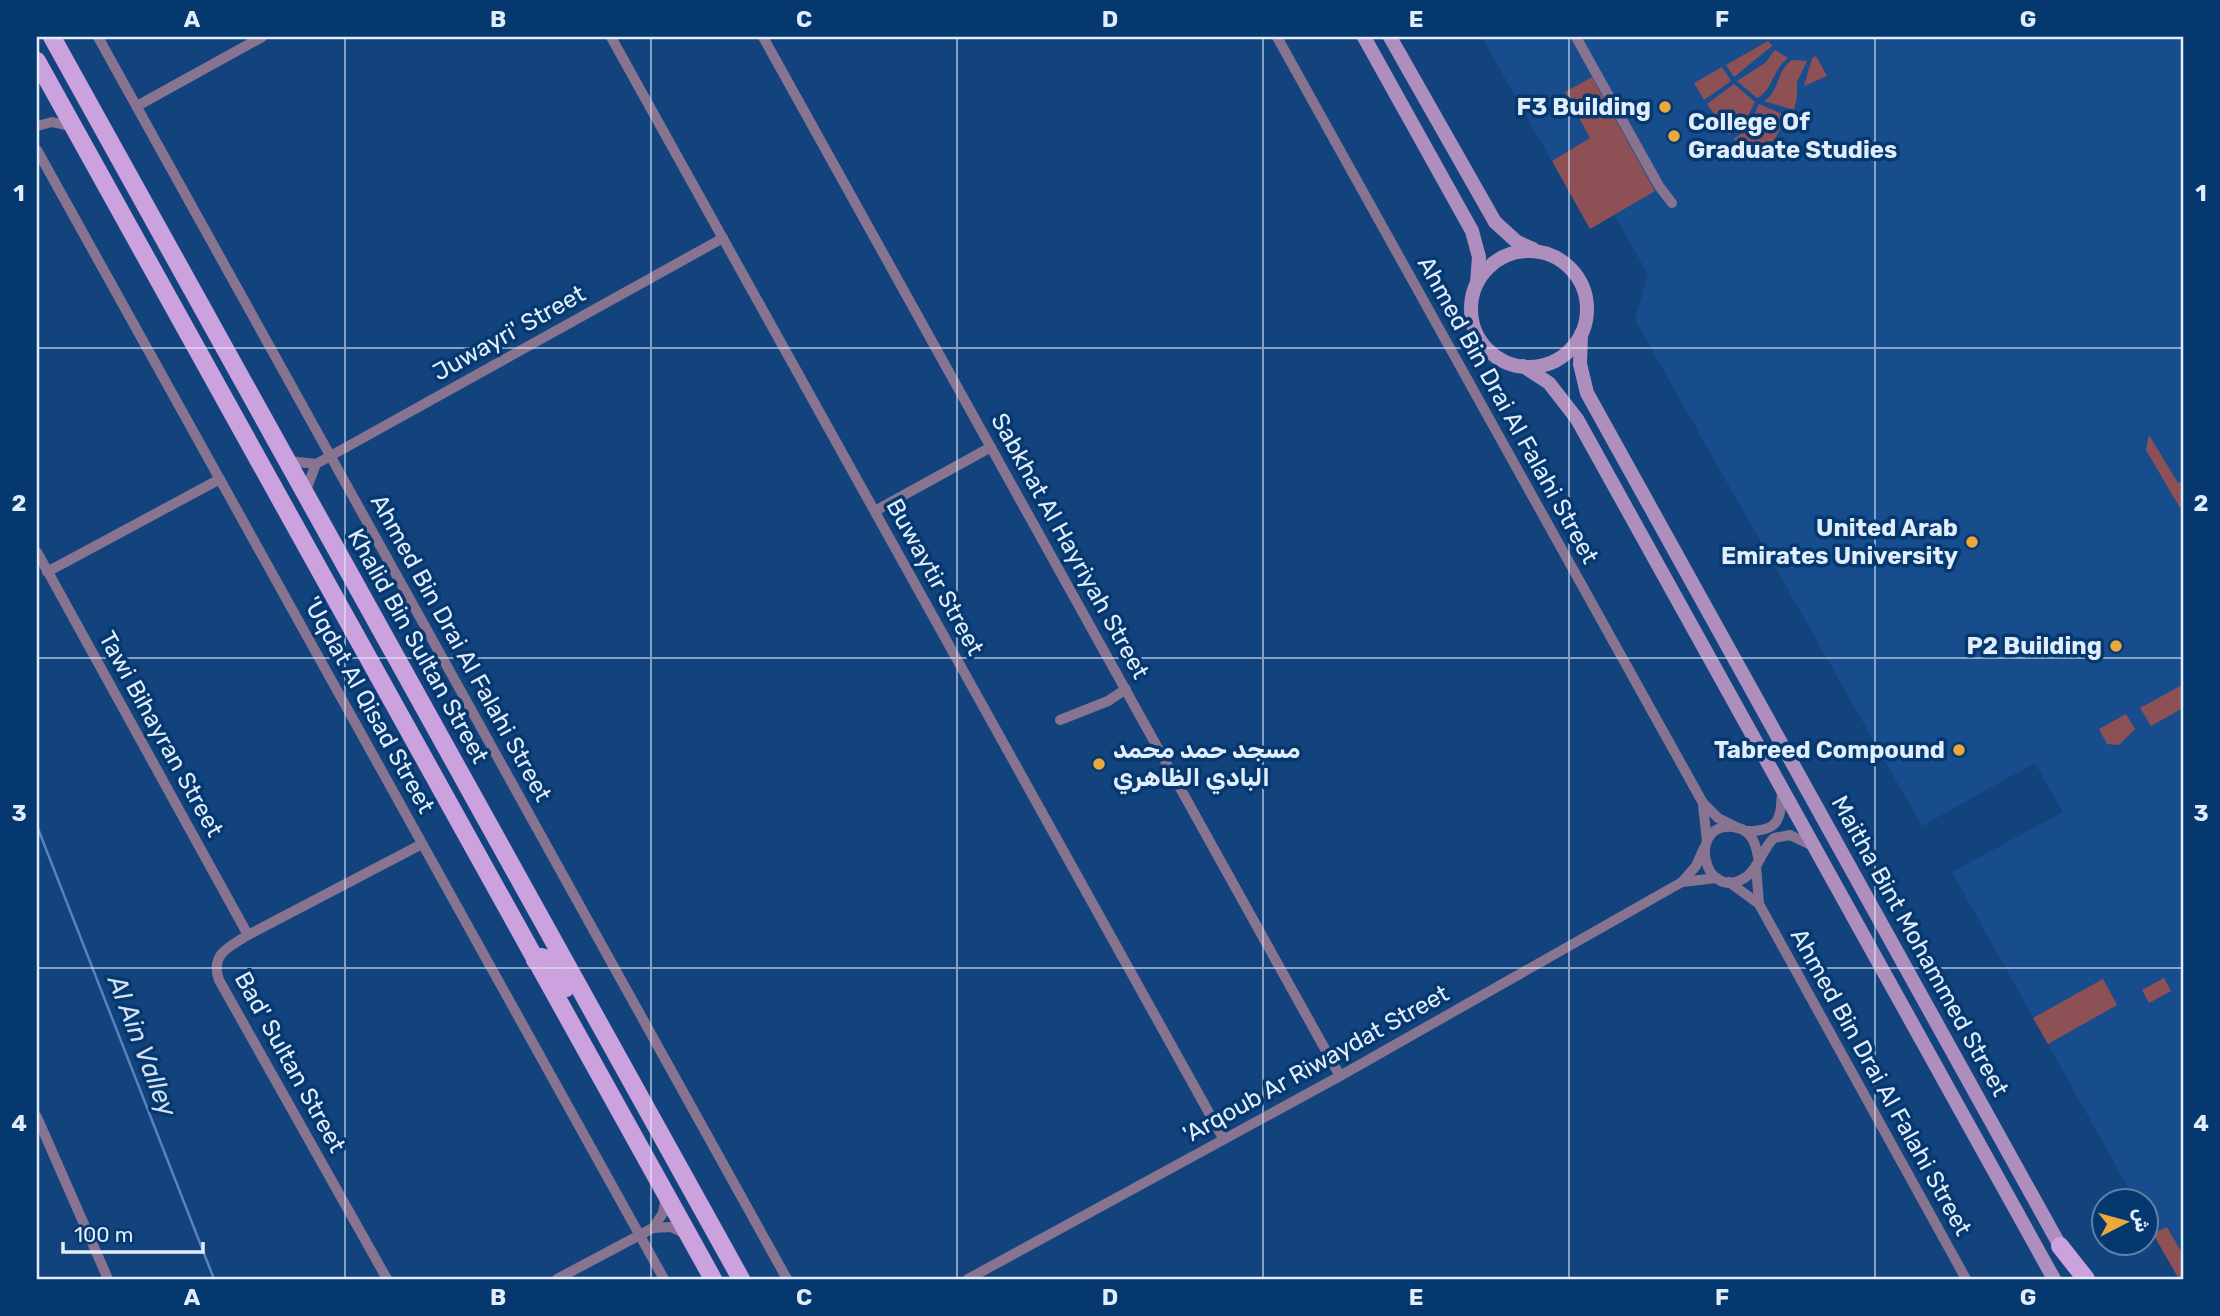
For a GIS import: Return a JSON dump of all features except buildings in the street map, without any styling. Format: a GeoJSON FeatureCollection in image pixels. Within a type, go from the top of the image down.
{"type":"FeatureCollection","features":[{"type":"Feature","properties":{"kind":"main road","name":"Khalid Bin Sultan Street"},"geometry":{"type":"LineString","coordinates":[[52,37],[741,1279]]}},
{"type":"Feature","properties":{"kind":"main road"},"geometry":{"type":"LineString","coordinates":[[1364,37],[1472,231],[1479,257],[1471,311],[1479,337],[1497,357],[1523,366],[1553,362],[1569,351],[1581,334],[1587,307],[1583,289],[1568,265],[1517,242],[1495,222],[1390,37]]}},
{"type":"Feature","properties":{"kind":"main road","name":"Khalid Bin Sultan Street"},"geometry":{"type":"LineString","coordinates":[[37,61],[713,1279]]}},
{"type":"Feature","properties":{"kind":"main road"},"geometry":{"type":"LineString","coordinates":[[1477,284],[1488,268],[1505,256],[1524,251],[1544,253]]}},
{"type":"Feature","properties":{"kind":"main road","name":"Maitha Bint Mohammed Street"},"geometry":{"type":"LineString","coordinates":[[1581,334],[1580,364],[1587,393],[2078,1279]]}},
{"type":"Feature","properties":{"kind":"main road","name":"Maitha Bint Mohammed Street"},"geometry":{"type":"LineString","coordinates":[[1523,366],[1549,383],[1569,406],[2054,1279]]}},
{"type":"Feature","properties":{"kind":"main road"},"geometry":{"type":"LineString","coordinates":[[535,960],[541,957],[548,959],[601,1048],[626,1073]]}},
{"type":"Feature","properties":{"kind":"main road"},"geometry":{"type":"LineString","coordinates":[[2060,1246],[2086,1279]]}},
{"type":"Feature","properties":{"kind":"street","name":"Ahmed Bin Drai Al Falahi Street"},"geometry":{"type":"LineString","coordinates":[[97,37],[787,1279]]}},
{"type":"Feature","properties":{"kind":"street"},"geometry":{"type":"LineString","coordinates":[[137,106],[262,37]]}},
{"type":"Feature","properties":{"kind":"street","name":"Buwaytir Street"},"geometry":{"type":"LineString","coordinates":[[611,37],[1223,1138]]}},
{"type":"Feature","properties":{"kind":"street","name":"Sabkhat Al Hayriyah Street"},"geometry":{"type":"LineString","coordinates":[[764,37],[1340,1076]]}},
{"type":"Feature","properties":{"kind":"street","name":"Ahmed Bin Drai Al Falahi Street"},"geometry":{"type":"LineString","coordinates":[[1277,37],[1703,803],[1718,818],[1742,830]]}},
{"type":"Feature","properties":{"kind":"street"},"geometry":{"type":"LineString","coordinates":[[1576,37],[1658,186],[1672,203]]}},
{"type":"Feature","properties":{"kind":"street"},"geometry":{"type":"LineString","coordinates":[[54,93],[41,124],[73,127]]}},
{"type":"Feature","properties":{"kind":"street","name":"'Uqdat Al Qisad Street"},"geometry":{"type":"LineString","coordinates":[[37,150],[664,1279]]}},
{"type":"Feature","properties":{"kind":"street","name":"Juwayri' Street"},"geometry":{"type":"LineString","coordinates":[[316,464],[723,238]]}},
{"type":"Feature","properties":{"kind":"street"},"geometry":{"type":"LineString","coordinates":[[875,512],[991,447]]}},
{"type":"Feature","properties":{"kind":"street"},"geometry":{"type":"LineString","coordinates":[[287,460],[316,464],[304,493]]}},
{"type":"Feature","properties":{"kind":"street"},"geometry":{"type":"LineString","coordinates":[[47,572],[220,479]]}},
{"type":"Feature","properties":{"kind":"street","name":"Tawi Bihayran Street"},"geometry":{"type":"LineString","coordinates":[[37,552],[248,935]]}},
{"type":"Feature","properties":{"kind":"street"},"geometry":{"type":"LineString","coordinates":[[1060,720],[1108,701],[1125,689]]}},
{"type":"Feature","properties":{"kind":"street"},"geometry":{"type":"LineString","coordinates":[[1782,789],[1781,810],[1776,823],[1763,831],[1720,830],[1706,844],[1706,865],[1723,880],[1745,878],[1774,838],[1790,835],[1813,846]]}},
{"type":"Feature","properties":{"kind":"street","name":"Ahmed Bin Drai Al Falahi Street"},"geometry":{"type":"LineString","coordinates":[[1703,803],[1706,844]]}},
{"type":"Feature","properties":{"kind":"street"},"geometry":{"type":"LineString","coordinates":[[1742,830],[1756,846],[1757,861]]}},
{"type":"Feature","properties":{"kind":"street","name":"Bad' Sultan Street"},"geometry":{"type":"LineString","coordinates":[[387,1279],[217,975],[216,965],[222,951],[248,935],[422,844]]}},
{"type":"Feature","properties":{"kind":"street","name":"'Arqoub Ar Riwaydat Street"},"geometry":{"type":"LineString","coordinates":[[968,1279],[1340,1076],[1682,882],[1696,866],[1706,844]]}},
{"type":"Feature","properties":{"kind":"street","name":"Ahmed Bin Drai Al Falahi Street"},"geometry":{"type":"LineString","coordinates":[[1757,861],[1759,904],[1966,1279]]}},
{"type":"Feature","properties":{"kind":"street","name":"Ahmed Bin Drai Al Falahi Street"},"geometry":{"type":"LineString","coordinates":[[1723,880],[1759,904]]}},
{"type":"Feature","properties":{"kind":"street","name":"'Arqoub Ar Riwaydat Street"},"geometry":{"type":"LineString","coordinates":[[1682,882],[1723,880]]}},
{"type":"Feature","properties":{"kind":"street"},"geometry":{"type":"LineString","coordinates":[[37,1117],[41,1140],[108,1279]]}},
{"type":"Feature","properties":{"kind":"street"},"geometry":{"type":"LineString","coordinates":[[557,1279],[653,1227],[663,1213],[666,1196]]}},
{"type":"Feature","properties":{"kind":"street"},"geometry":{"type":"LineString","coordinates":[[653,1227],[671,1227],[688,1235]]}},
{"type":"Feature","properties":{"kind":"shaded area","name":"United Arab Emirates University"},"geometry":{"type":"Polygon","coordinates":[[[1482,37],[2183,37],[2183,1279],[2179,1279],[2160,1245],[2160,1186],[2127,1186],[1952,872],[2063,812],[2035,763],[1922,826],[1635,320],[1648,274],[1614,215],[1590,229],[1482,37]]]}},
{"type":"Feature","properties":{"kind":"shaded area"},"geometry":{"type":"Polygon","coordinates":[[[1768,41],[1772,46],[1734,77],[1726,65],[1768,41]]]}},
{"type":"Feature","properties":{"kind":"shaded area"},"geometry":{"type":"Polygon","coordinates":[[[1775,50],[1788,58],[1778,68],[1767,90],[1757,98],[1737,81],[1765,63],[1775,50]]]}},
{"type":"Feature","properties":{"kind":"shaded area"},"geometry":{"type":"Polygon","coordinates":[[[1816,56],[1827,76],[1804,86],[1812,58],[1816,56]]]}},
{"type":"Feature","properties":{"kind":"shaded area"},"geometry":{"type":"Polygon","coordinates":[[[1792,60],[1807,61],[1797,82],[1794,110],[1764,101],[1773,92],[1783,70],[1792,60]]]}},
{"type":"Feature","properties":{"kind":"shaded area"},"geometry":{"type":"Polygon","coordinates":[[[1722,67],[1731,81],[1704,100],[1694,83],[1722,67]]]}},
{"type":"Feature","properties":{"kind":"shaded area"},"geometry":{"type":"Polygon","coordinates":[[[1592,77],[1655,191],[1590,229],[1552,161],[1590,138],[1565,92],[1592,77]]]}},
{"type":"Feature","properties":{"kind":"shaded area"},"geometry":{"type":"Polygon","coordinates":[[[1734,84],[1755,102],[1743,126],[1729,135],[1707,104],[1734,84]]]}},
{"type":"Feature","properties":{"kind":"shaded area"},"geometry":{"type":"Polygon","coordinates":[[[1759,104],[1787,116],[1774,140],[1753,149],[1733,139],[1748,129],[1759,104]]]}},
{"type":"Feature","properties":{"kind":"shaded area"},"geometry":{"type":"Polygon","coordinates":[[[2149,435],[2178,483],[2183,481],[2183,506],[2180,508],[2146,450],[2149,435]]]}},
{"type":"Feature","properties":{"kind":"shaded area"},"geometry":{"type":"Polygon","coordinates":[[[2182,685],[2183,708],[2151,726],[2140,708],[2182,685]]]}},
{"type":"Feature","properties":{"kind":"shaded area"},"geometry":{"type":"Polygon","coordinates":[[[2126,714],[2135,729],[2119,745],[2107,744],[2099,729],[2126,714]]]}},
{"type":"Feature","properties":{"kind":"shaded area"},"geometry":{"type":"Polygon","coordinates":[[[2164,978],[2171,991],[2149,1003],[2142,990],[2164,978]]]}},
{"type":"Feature","properties":{"kind":"shaded area"},"geometry":{"type":"Polygon","coordinates":[[[2103,979],[2117,1005],[2048,1044],[2033,1018],[2103,979]]]}},
{"type":"Feature","properties":{"kind":"shaded area"},"geometry":{"type":"Polygon","coordinates":[[[2167,1227],[2183,1255],[2183,1279],[2179,1279],[2160,1246],[2160,1230],[2167,1227]]]}},
{"type":"Feature","properties":{"kind":"waterway","name":"Al Ain Valley"},"geometry":{"type":"LineString","coordinates":[[37,826],[214,1279]]}},
{"type":"Feature","properties":{"kind":"place","name":"F3 Building"},"geometry":{"type":"Point","coordinates":[1665,107]}},
{"type":"Feature","properties":{"kind":"place","name":"College Of Graduate Studies"},"geometry":{"type":"Point","coordinates":[1674,136]}},
{"type":"Feature","properties":{"kind":"place","name":"United Arab Emirates University"},"geometry":{"type":"Point","coordinates":[1972,542]}},
{"type":"Feature","properties":{"kind":"place","name":"P2 Building"},"geometry":{"type":"Point","coordinates":[2116,646]}},
{"type":"Feature","properties":{"kind":"place","name":"Tabreed Compound"},"geometry":{"type":"Point","coordinates":[1959,750]}},
{"type":"Feature","properties":{"kind":"place","name":"مسجد حمد محمد البادي الظاهري"},"geometry":{"type":"Point","coordinates":[1099,764]}}]}
